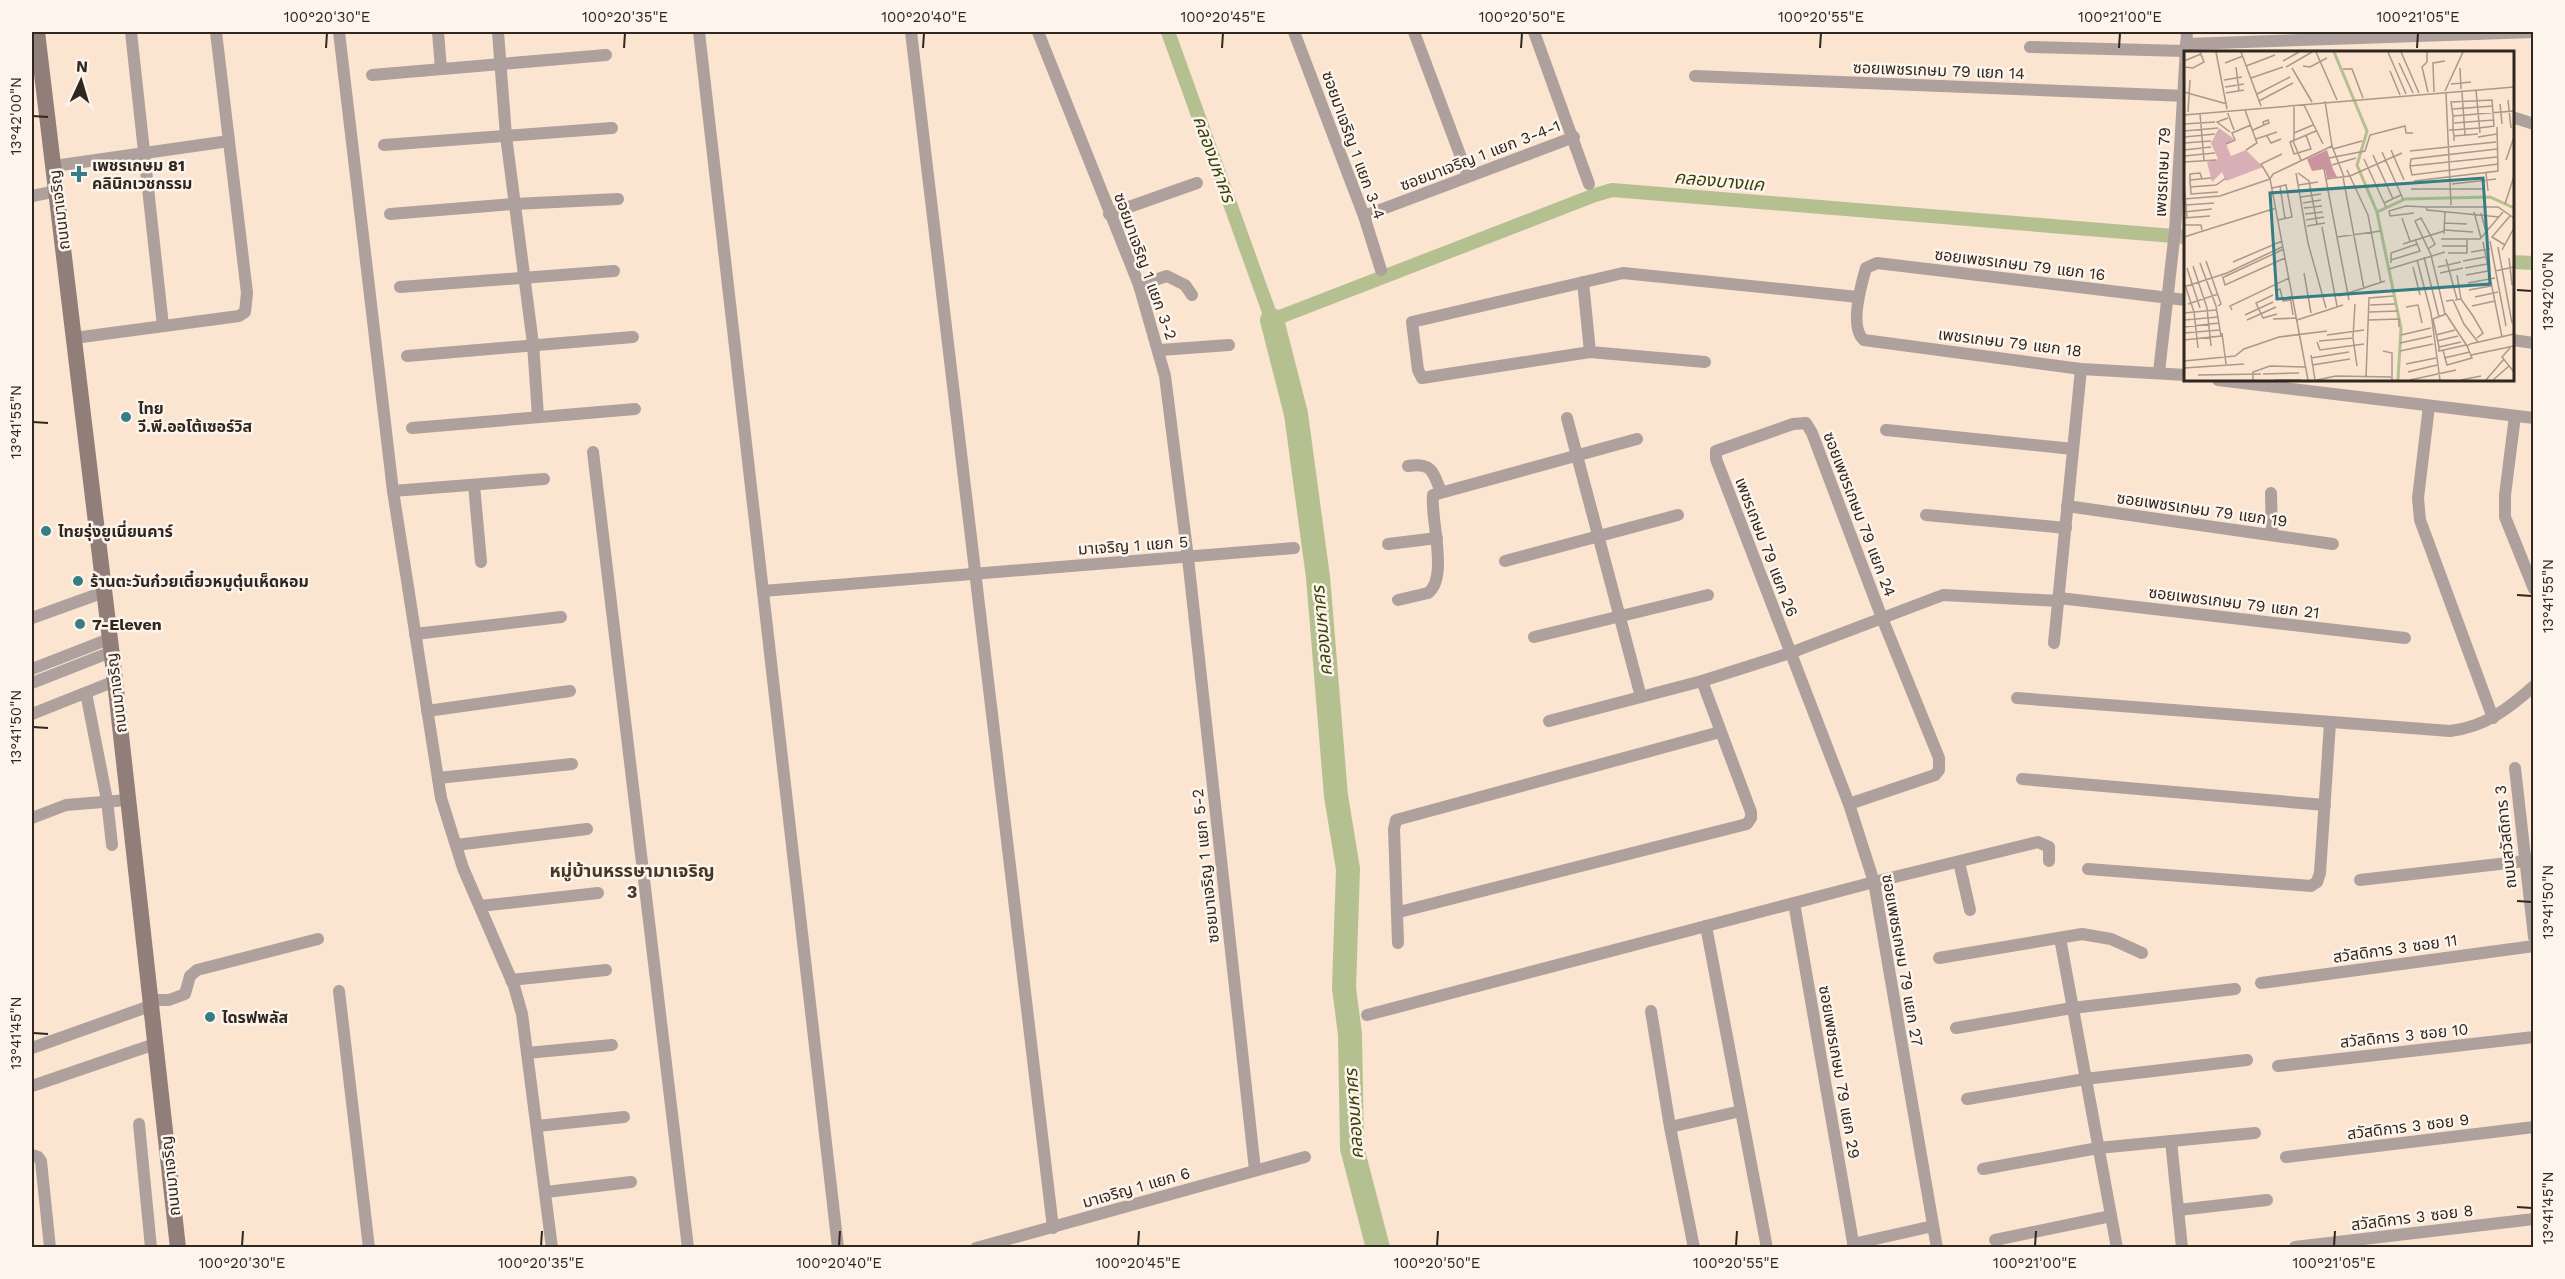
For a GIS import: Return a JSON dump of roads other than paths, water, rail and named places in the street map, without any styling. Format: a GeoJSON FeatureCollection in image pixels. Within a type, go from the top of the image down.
{"type":"FeatureCollection","features":[{"type":"Feature","properties":{"kind":"main road","name":"ถนนมาเจริญ"},"geometry":{"type":"LineString","coordinates":[[37,32],[116,681],[127,800],[178,1248]]}},
{"type":"Feature","properties":{"kind":"street"},"geometry":{"type":"LineString","coordinates":[[131,32],[163,326]]}},
{"type":"Feature","properties":{"kind":"street"},"geometry":{"type":"LineString","coordinates":[[74,338],[239,316],[245,312],[247,293],[216,32]]}},
{"type":"Feature","properties":{"kind":"street"},"geometry":{"type":"LineString","coordinates":[[339,32],[393,491],[438,778],[456,844],[511,980],[522,1014],[552,1248]]}},
{"type":"Feature","properties":{"kind":"street"},"geometry":{"type":"LineString","coordinates":[[438,32],[441,69]]}},
{"type":"Feature","properties":{"kind":"street"},"geometry":{"type":"LineString","coordinates":[[498,32],[506,136],[532,344],[538,416]]}},
{"type":"Feature","properties":{"kind":"street"},"geometry":{"type":"LineString","coordinates":[[699,32],[838,1248]]}},
{"type":"Feature","properties":{"kind":"street"},"geometry":{"type":"LineString","coordinates":[[910,32],[1053,1228]]}},
{"type":"Feature","properties":{"kind":"street","name":"ซอยมาเจริญ 1 แยก 3-2"},"geometry":{"type":"LineString","coordinates":[[1038,32],[1138,285],[1160,350],[1188,558]]}},
{"type":"Feature","properties":{"kind":"street","name":"ซอยมาเจริญ 1 แยก 3-4"},"geometry":{"type":"LineString","coordinates":[[1294,32],[1364,216],[1381,270]]}},
{"type":"Feature","properties":{"kind":"street"},"geometry":{"type":"LineString","coordinates":[[1414,32],[1468,176]]}},
{"type":"Feature","properties":{"kind":"street"},"geometry":{"type":"LineString","coordinates":[[1534,32],[1574,137],[1589,184]]}},
{"type":"Feature","properties":{"kind":"street"},"geometry":{"type":"LineString","coordinates":[[2030,47],[2534,32]]}},
{"type":"Feature","properties":{"kind":"street"},"geometry":{"type":"LineString","coordinates":[[372,75],[606,55]]}},
{"type":"Feature","properties":{"kind":"street","name":"ซอยเพชรเกษม 79 แยก 14"},"geometry":{"type":"LineString","coordinates":[[1695,76],[2184,96]]}},
{"type":"Feature","properties":{"kind":"street","name":"เพชรเกษม 79"},"geometry":{"type":"LineString","coordinates":[[2159,372],[2166,298],[2174,249],[2184,96]]}},
{"type":"Feature","properties":{"kind":"street"},"geometry":{"type":"LineString","coordinates":[[2514,118],[2534,124]]}},
{"type":"Feature","properties":{"kind":"street"},"geometry":{"type":"LineString","coordinates":[[384,145],[612,128]]}},
{"type":"Feature","properties":{"kind":"street","name":"ซอยมาเจริญ 1 แยก 3-4-1"},"geometry":{"type":"LineString","coordinates":[[1364,216],[1574,137]]}},
{"type":"Feature","properties":{"kind":"street"},"geometry":{"type":"LineString","coordinates":[[54,166],[229,141]]}},
{"type":"Feature","properties":{"kind":"street"},"geometry":{"type":"LineString","coordinates":[[1109,214],[1197,183]]}},
{"type":"Feature","properties":{"kind":"street"},"geometry":{"type":"LineString","coordinates":[[32,196],[57,191]]}},
{"type":"Feature","properties":{"kind":"street"},"geometry":{"type":"LineString","coordinates":[[390,214],[514,204],[618,199]]}},
{"type":"Feature","properties":{"kind":"street","name":"ซอยเพชรเกษม 79 แยก 16"},"geometry":{"type":"LineString","coordinates":[[1858,297],[1866,268],[1877,263],[2184,300]]}},
{"type":"Feature","properties":{"kind":"street"},"geometry":{"type":"LineString","coordinates":[[399,287],[523,276],[615,271]]}},
{"type":"Feature","properties":{"kind":"street"},"geometry":{"type":"LineString","coordinates":[[1705,362],[1590,352],[1422,378],[1418,370],[1411,332],[1412,322],[1420,318],[1623,273],[1858,297]]}},
{"type":"Feature","properties":{"kind":"street"},"geometry":{"type":"LineString","coordinates":[[1138,285],[1167,276],[1185,285],[1192,295]]}},
{"type":"Feature","properties":{"kind":"street"},"geometry":{"type":"LineString","coordinates":[[1583,282],[1590,352]]}},
{"type":"Feature","properties":{"kind":"street","name":"เพชรเกษม 79 แยก 18"},"geometry":{"type":"LineString","coordinates":[[1858,297],[1859,336],[1864,340],[2081,369],[2184,375]]}},
{"type":"Feature","properties":{"kind":"street"},"geometry":{"type":"LineString","coordinates":[[407,356],[532,344],[633,338]]}},
{"type":"Feature","properties":{"kind":"street"},"geometry":{"type":"LineString","coordinates":[[2514,340],[2534,343]]}},
{"type":"Feature","properties":{"kind":"street"},"geometry":{"type":"LineString","coordinates":[[1160,350],[1229,345]]}},
{"type":"Feature","properties":{"kind":"street"},"geometry":{"type":"LineString","coordinates":[[2054,643],[2081,369]]}},
{"type":"Feature","properties":{"kind":"street"},"geometry":{"type":"LineString","coordinates":[[2226,381],[2534,418]]}},
{"type":"Feature","properties":{"kind":"street"},"geometry":{"type":"LineString","coordinates":[[2429,406],[2418,498],[2420,520],[2493,718]]}},
{"type":"Feature","properties":{"kind":"street"},"geometry":{"type":"LineString","coordinates":[[412,428],[635,409]]}},
{"type":"Feature","properties":{"kind":"street"},"geometry":{"type":"LineString","coordinates":[[2515,416],[2506,485],[2505,517],[2534,589]]}},
{"type":"Feature","properties":{"kind":"street"},"geometry":{"type":"LineString","coordinates":[[1568,418],[1596,535],[1641,697]]}},
{"type":"Feature","properties":{"kind":"street","name":"ซอยเพชรเกษม 79 แยก 24"},"geometry":{"type":"LineString","coordinates":[[1716,451],[1793,424],[1806,423],[1939,758],[1939,770],[1935,775],[1849,804]]}},
{"type":"Feature","properties":{"kind":"street"},"geometry":{"type":"LineString","coordinates":[[1886,430],[2073,449]]}},
{"type":"Feature","properties":{"kind":"street"},"geometry":{"type":"LineString","coordinates":[[1398,600],[1432,590],[1437,573],[1433,495],[1637,439]]}},
{"type":"Feature","properties":{"kind":"street","name":"เพชรเกษม 79 แยก 26"},"geometry":{"type":"LineString","coordinates":[[1716,451],[1716,459],[1790,653]]}},
{"type":"Feature","properties":{"kind":"street"},"geometry":{"type":"LineString","coordinates":[[593,452],[688,1248]]}},
{"type":"Feature","properties":{"kind":"street"},"geometry":{"type":"LineString","coordinates":[[1408,466],[1419,464],[1428,467],[1433,471],[1441,492]]}},
{"type":"Feature","properties":{"kind":"street"},"geometry":{"type":"LineString","coordinates":[[393,491],[544,479]]}},
{"type":"Feature","properties":{"kind":"street"},"geometry":{"type":"LineString","coordinates":[[474,484],[481,562]]}},
{"type":"Feature","properties":{"kind":"street"},"geometry":{"type":"LineString","coordinates":[[2271,493],[2272,535]]}},
{"type":"Feature","properties":{"kind":"street","name":"ซอยเพชรเกษม 79 แยก 19"},"geometry":{"type":"LineString","coordinates":[[2067,506],[2333,544]]}},
{"type":"Feature","properties":{"kind":"street"},"geometry":{"type":"LineString","coordinates":[[1505,561],[1678,514]]}},
{"type":"Feature","properties":{"kind":"street"},"geometry":{"type":"LineString","coordinates":[[1926,515],[2066,528]]}},
{"type":"Feature","properties":{"kind":"street"},"geometry":{"type":"LineString","coordinates":[[1388,544],[1437,538]]}},
{"type":"Feature","properties":{"kind":"street","name":"มาเจริญ 1 แยก 5"},"geometry":{"type":"LineString","coordinates":[[763,591],[1294,548]]}},
{"type":"Feature","properties":{"kind":"street","name":"ซอยมาเจริญ 1 แยก 5-2"},"geometry":{"type":"LineString","coordinates":[[1188,558],[1255,1170]]}},
{"type":"Feature","properties":{"kind":"street"},"geometry":{"type":"LineString","coordinates":[[32,618],[105,592]]}},
{"type":"Feature","properties":{"kind":"street"},"geometry":{"type":"LineString","coordinates":[[1534,637],[1708,595]]}},
{"type":"Feature","properties":{"kind":"street","name":"ซอยเพชรเกษม 79 แยก 21"},"geometry":{"type":"LineString","coordinates":[[1549,721],[1702,681],[1790,653],[1943,595],[2059,600],[2405,638]]}},
{"type":"Feature","properties":{"kind":"street"},"geometry":{"type":"LineString","coordinates":[[415,634],[561,617]]}},
{"type":"Feature","properties":{"kind":"street"},"geometry":{"type":"LineString","coordinates":[[32,669],[110,645]]}},
{"type":"Feature","properties":{"kind":"street"},"geometry":{"type":"LineString","coordinates":[[32,683],[110,645]]}},
{"type":"Feature","properties":{"kind":"street","name":"ซอยเพชรเกษม 79 แยก 27"},"geometry":{"type":"LineString","coordinates":[[1790,653],[1849,804],[1874,882],[1936,1248]]}},
{"type":"Feature","properties":{"kind":"street"},"geometry":{"type":"LineString","coordinates":[[32,714],[116,681]]}},
{"type":"Feature","properties":{"kind":"street"},"geometry":{"type":"LineString","coordinates":[[1399,912],[1747,824],[1751,818],[1751,812],[1702,681]]}},
{"type":"Feature","properties":{"kind":"street"},"geometry":{"type":"LineString","coordinates":[[2017,698],[2450,731],[2466,729],[2493,718],[2534,686]]}},
{"type":"Feature","properties":{"kind":"street"},"geometry":{"type":"LineString","coordinates":[[427,711],[570,692]]}},
{"type":"Feature","properties":{"kind":"street"},"geometry":{"type":"LineString","coordinates":[[86,693],[112,845]]}},
{"type":"Feature","properties":{"kind":"street"},"geometry":{"type":"LineString","coordinates":[[2088,869],[2312,886],[2317,882],[2320,873],[2330,723]]}},
{"type":"Feature","properties":{"kind":"street"},"geometry":{"type":"LineString","coordinates":[[1398,943],[1399,912],[1394,829],[1396,820],[1720,732]]}},
{"type":"Feature","properties":{"kind":"street"},"geometry":{"type":"LineString","coordinates":[[438,778],[572,764]]}},
{"type":"Feature","properties":{"kind":"street","name":"ถนนสวัสดิการ 3"},"geometry":{"type":"LineString","coordinates":[[2515,768],[2529,861],[2534,937]]}},
{"type":"Feature","properties":{"kind":"street"},"geometry":{"type":"LineString","coordinates":[[2022,779],[2325,804]]}},
{"type":"Feature","properties":{"kind":"street"},"geometry":{"type":"LineString","coordinates":[[32,818],[66,806],[106,800],[127,800]]}},
{"type":"Feature","properties":{"kind":"street"},"geometry":{"type":"LineString","coordinates":[[456,844],[587,829]]}},
{"type":"Feature","properties":{"kind":"street"},"geometry":{"type":"LineString","coordinates":[[1367,1015],[1874,882],[2038,842],[2049,847],[2049,861]]}},
{"type":"Feature","properties":{"kind":"street"},"geometry":{"type":"LineString","coordinates":[[2360,880],[2529,861]]}},
{"type":"Feature","properties":{"kind":"street"},"geometry":{"type":"LineString","coordinates":[[1959,862],[1970,910]]}},
{"type":"Feature","properties":{"kind":"street"},"geometry":{"type":"LineString","coordinates":[[480,906],[598,894]]}},
{"type":"Feature","properties":{"kind":"street","name":"ซอยเพชรเกษม 79 แยก 29"},"geometry":{"type":"LineString","coordinates":[[1794,903],[1853,1246]]}},
{"type":"Feature","properties":{"kind":"street"},"geometry":{"type":"LineString","coordinates":[[1706,926],[1767,1248]]}},
{"type":"Feature","properties":{"kind":"street"},"geometry":{"type":"LineString","coordinates":[[1939,957],[2060,938],[2097,935],[2142,954]]}},
{"type":"Feature","properties":{"kind":"street"},"geometry":{"type":"LineString","coordinates":[[2060,938],[2117,1248]]}},
{"type":"Feature","properties":{"kind":"street"},"geometry":{"type":"LineString","coordinates":[[32,1048],[150,1003],[169,1000],[185,994],[190,976],[197,970],[318,939]]}},
{"type":"Feature","properties":{"kind":"street","name":"สวัสดิการ 3 ซอย 11"},"geometry":{"type":"LineString","coordinates":[[2261,983],[2534,946]]}},
{"type":"Feature","properties":{"kind":"street"},"geometry":{"type":"LineString","coordinates":[[511,980],[606,970]]}},
{"type":"Feature","properties":{"kind":"street"},"geometry":{"type":"LineString","coordinates":[[1956,1028],[2073,1008],[2235,989]]}},
{"type":"Feature","properties":{"kind":"street"},"geometry":{"type":"LineString","coordinates":[[339,991],[369,1248]]}},
{"type":"Feature","properties":{"kind":"street"},"geometry":{"type":"LineString","coordinates":[[1651,1011],[1670,1127],[1694,1248]]}},
{"type":"Feature","properties":{"kind":"street","name":"สวัสดิการ 3 ซอย 10"},"geometry":{"type":"LineString","coordinates":[[2278,1066],[2534,1037]]}},
{"type":"Feature","properties":{"kind":"street"},"geometry":{"type":"LineString","coordinates":[[32,1086],[155,1044]]}},
{"type":"Feature","properties":{"kind":"street"},"geometry":{"type":"LineString","coordinates":[[528,1053],[612,1045]]}},
{"type":"Feature","properties":{"kind":"street"},"geometry":{"type":"LineString","coordinates":[[1967,1100],[2085,1079],[2247,1060]]}},
{"type":"Feature","properties":{"kind":"street"},"geometry":{"type":"LineString","coordinates":[[1670,1127],[1741,1111]]}},
{"type":"Feature","properties":{"kind":"street"},"geometry":{"type":"LineString","coordinates":[[537,1126],[624,1117]]}},
{"type":"Feature","properties":{"kind":"street"},"geometry":{"type":"LineString","coordinates":[[139,1124],[152,1248]]}},
{"type":"Feature","properties":{"kind":"street","name":"สวัสดิการ 3 ซอย 9"},"geometry":{"type":"LineString","coordinates":[[2286,1157],[2534,1127]]}},
{"type":"Feature","properties":{"kind":"street"},"geometry":{"type":"LineString","coordinates":[[1983,1169],[2098,1148],[2255,1133]]}},
{"type":"Feature","properties":{"kind":"street"},"geometry":{"type":"LineString","coordinates":[[2171,1141],[2182,1248]]}},
{"type":"Feature","properties":{"kind":"street"},"geometry":{"type":"LineString","coordinates":[[32,1155],[41,1161],[50,1248]]}},
{"type":"Feature","properties":{"kind":"street","name":"มาเจริญ 1 แยก 6"},"geometry":{"type":"LineString","coordinates":[[976,1248],[1305,1157]]}},
{"type":"Feature","properties":{"kind":"street"},"geometry":{"type":"LineString","coordinates":[[546,1192],[631,1182]]}},
{"type":"Feature","properties":{"kind":"street"},"geometry":{"type":"LineString","coordinates":[[2178,1210],[2267,1200]]}},
{"type":"Feature","properties":{"kind":"street"},"geometry":{"type":"LineString","coordinates":[[1995,1240],[2111,1216]]}},
{"type":"Feature","properties":{"kind":"street","name":"สวัสดิการ 3 ซอย 8"},"geometry":{"type":"LineString","coordinates":[[2295,1247],[2534,1220]]}},
{"type":"Feature","properties":{"kind":"street"},"geometry":{"type":"LineString","coordinates":[[1853,1246],[1933,1226]]}},
{"type":"Feature","properties":{"kind":"waterway","name":"คลองบางแค"},"geometry":{"type":"LineString","coordinates":[[1168,32],[1272,320],[1612,190],[2184,237]]}},
{"type":"Feature","properties":{"kind":"waterway","name":"คลองบางแค"},"geometry":{"type":"LineString","coordinates":[[2514,262],[2534,263]]}},
{"type":"Feature","properties":{"kind":"waterway","name":"คลองมหาศร"},"geometry":{"type":"LineString","coordinates":[[1272,320],[1296,414],[1318,577],[1336,796],[1348,869],[1344,988],[1350,1034],[1352,1148],[1378,1248]]}},
{"type":"Feature","properties":{"kind":"place","name":"เพชรเกษม 81 คลินิกเวชกรรม"},"geometry":{"type":"Point","coordinates":[79,174]}},
{"type":"Feature","properties":{"kind":"place","name":"ไทย วี.พี.ออโต้เซอร์วิส"},"geometry":{"type":"Point","coordinates":[126,417]}},
{"type":"Feature","properties":{"kind":"place","name":"ไทยรุ่งยูเนี่ยนคาร์"},"geometry":{"type":"Point","coordinates":[46,531]}},
{"type":"Feature","properties":{"kind":"place","name":"ร้านตะวันก๋วยเตี๋ยวหมูตุ๋นเห็ดหอม"},"geometry":{"type":"Point","coordinates":[78,581]}},
{"type":"Feature","properties":{"kind":"place","name":"7-Eleven"},"geometry":{"type":"Point","coordinates":[80,624]}},
{"type":"Feature","properties":{"kind":"place","name":"ไดรฟพลัส"},"geometry":{"type":"Point","coordinates":[210,1017]}},
{"type":"Feature","properties":{"kind":"district","name":"หมู่บ้านหรรษามาเจริญ 3"},"geometry":{"type":"Point","coordinates":[632,881]}}]}
